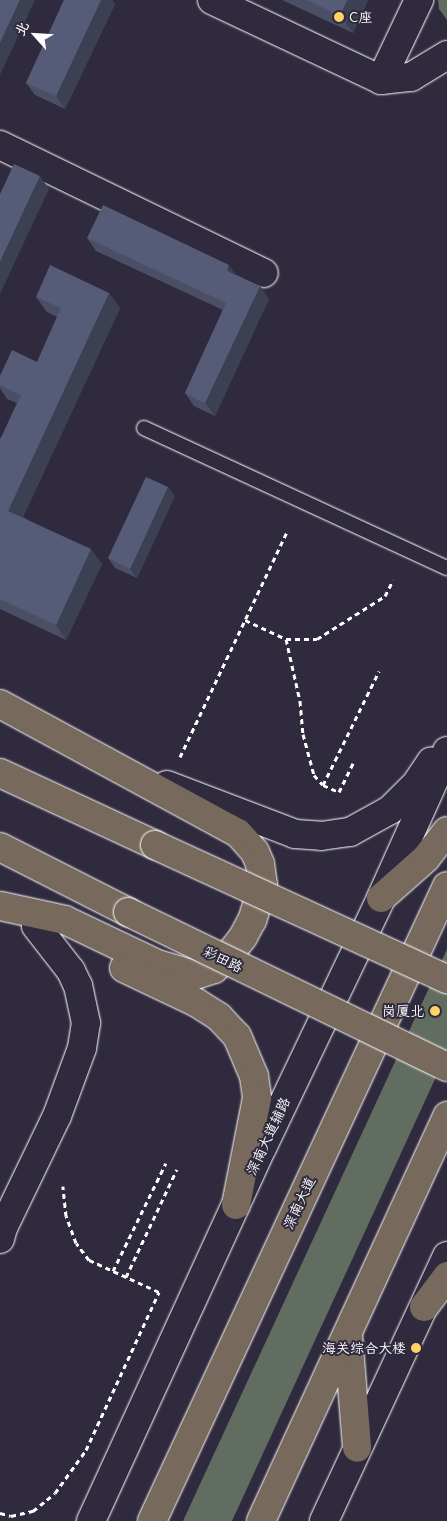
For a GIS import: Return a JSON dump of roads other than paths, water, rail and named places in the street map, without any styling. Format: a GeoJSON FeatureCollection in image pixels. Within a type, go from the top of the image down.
{"type":"FeatureCollection","features":[{"type":"Feature","properties":{"kind":"main road"},"geometry":{"type":"LineString","coordinates":[[212,0],[381,80],[411,77],[447,55]]}},
{"type":"Feature","properties":{"kind":"main road"},"geometry":{"type":"LineString","coordinates":[[381,80],[419,0]]}},
{"type":"Feature","properties":{"kind":"main road"},"geometry":{"type":"LineString","coordinates":[[0,145],[264,273]]}},
{"type":"Feature","properties":{"kind":"main road"},"geometry":{"type":"LineString","coordinates":[[0,704],[238,833],[255,852],[260,864],[263,885],[248,929],[229,955],[214,969],[196,975],[179,972],[65,920],[0,906]]}},
{"type":"Feature","properties":{"kind":"main road"},"geometry":{"type":"LineString","coordinates":[[120,768],[295,834],[321,836],[350,832],[390,810],[416,784],[447,738]]}},
{"type":"Feature","properties":{"kind":"main road","name":"深南大道辅路"},"geometry":{"type":"LineString","coordinates":[[91,1521],[236,1205],[381,898],[447,751]]}},
{"type":"Feature","properties":{"kind":"main road"},"geometry":{"type":"LineString","coordinates":[[0,773],[447,979]]}},
{"type":"Feature","properties":{"kind":"main road"},"geometry":{"type":"LineString","coordinates":[[381,898],[426,858],[447,831]]}},
{"type":"Feature","properties":{"kind":"main road","name":"彩田路"},"geometry":{"type":"LineString","coordinates":[[0,847],[128,912],[447,1067]]}},
{"type":"Feature","properties":{"kind":"main road","name":"深南大道"},"geometry":{"type":"LineString","coordinates":[[152,1521],[447,886]]}},
{"type":"Feature","properties":{"kind":"main road"},"geometry":{"type":"LineString","coordinates":[[0,906],[36,926],[198,1004],[219,1017],[237,1036],[254,1076],[257,1098],[236,1205]]}},
{"type":"Feature","properties":{"kind":"main road"},"geometry":{"type":"LineString","coordinates":[[1,1231],[57,1116],[82,1048],[86,1023],[78,986],[71,971],[36,926]]}},
{"type":"Feature","properties":{"kind":"main road"},"geometry":{"type":"LineString","coordinates":[[261,1521],[447,1116]]}},
{"type":"Feature","properties":{"kind":"main road"},"geometry":{"type":"LineString","coordinates":[[324,1521],[447,1256]]}},
{"type":"Feature","properties":{"kind":"main road"},"geometry":{"type":"LineString","coordinates":[[424,1307],[447,1276]]}},
{"type":"Feature","properties":{"kind":"main road"},"geometry":{"type":"LineString","coordinates":[[348,1332],[357,1448]]}},
{"type":"Feature","properties":{"kind":"lane"},"geometry":{"type":"LineString","coordinates":[[144,428],[447,568]]}},
{"type":"Feature","properties":{"kind":"place","name":"C座"},"geometry":{"type":"Point","coordinates":[339,17]}},
{"type":"Feature","properties":{"kind":"place","name":"岗厦北"},"geometry":{"type":"Point","coordinates":[435,1011]}},
{"type":"Feature","properties":{"kind":"place","name":"海关综合大楼"},"geometry":{"type":"Point","coordinates":[416,1348]}}]}
